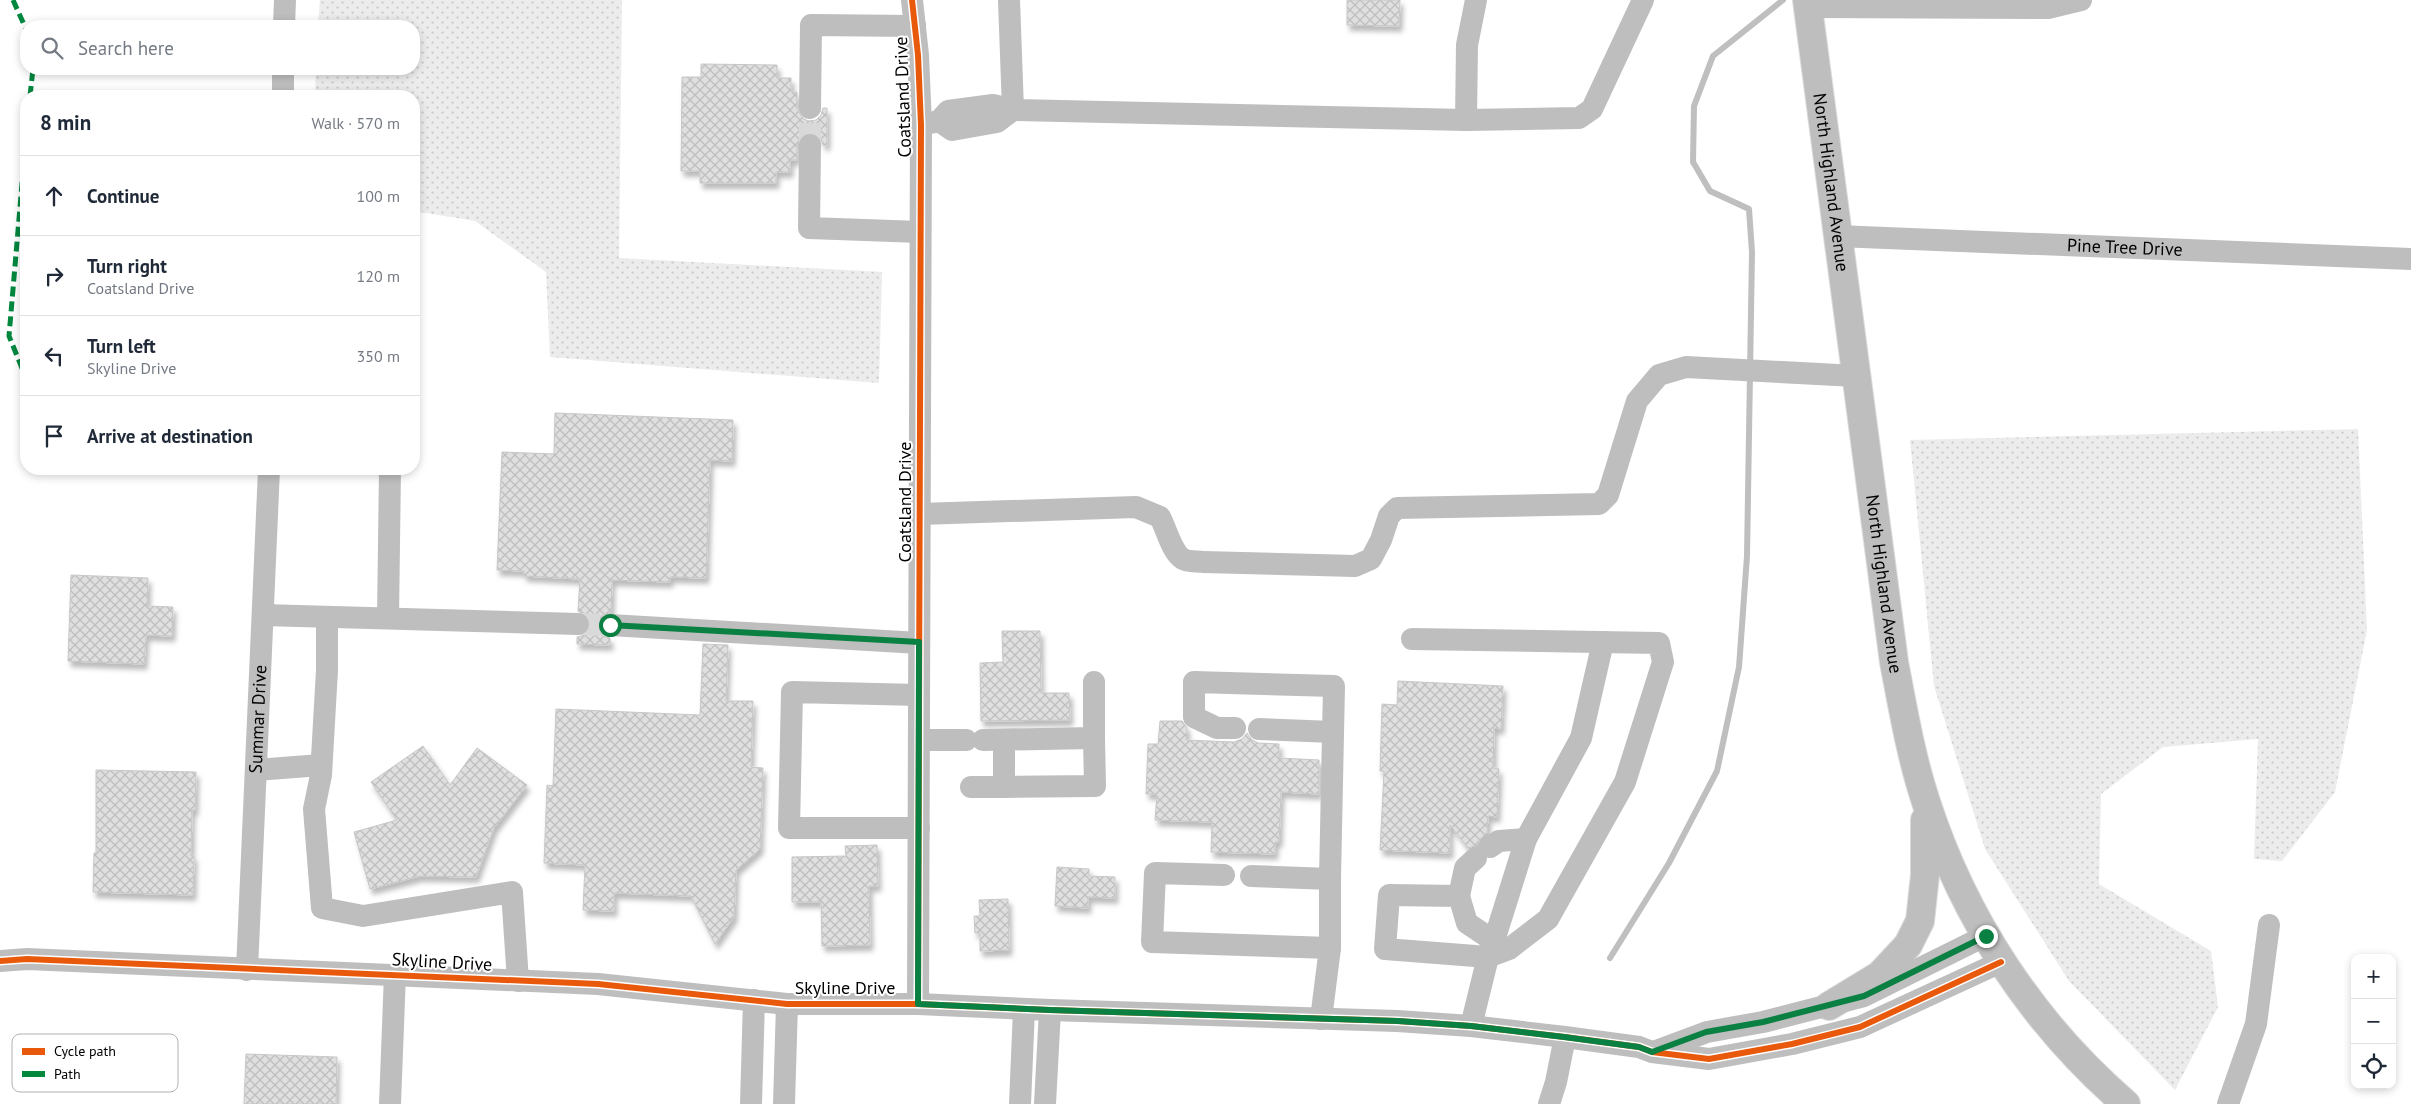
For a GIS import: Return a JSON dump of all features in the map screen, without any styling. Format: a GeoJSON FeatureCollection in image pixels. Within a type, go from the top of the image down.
{"type":"FeatureCollection","features":[{"type":"Feature","properties":{"kind":"main road","name":"North Highland Avenue"},"geometry":{"type":"LineString","coordinates":[[1807,4],[1894,662],[1909,738],[1925,801],[1946,859],[1967,905],[2001,962],[2071,1052],[2126,1104]]}},
{"type":"Feature","properties":{"kind":"main road"},"geometry":{"type":"LineString","coordinates":[[1829,1006],[1880,975],[1908,945],[1920,921],[1925,875],[1925,801]]}},
{"type":"Feature","properties":{"kind":"street"},"geometry":{"type":"LineString","coordinates":[[284,20],[285,0]]}},
{"type":"Feature","properties":{"kind":"street","name":"Coatsland Drive"},"geometry":{"type":"LineString","coordinates":[[912,0],[930,123],[920,232],[918,1004]]}},
{"type":"Feature","properties":{"kind":"street"},"geometry":{"type":"LineString","coordinates":[[1009,0],[1013,110]]}},
{"type":"Feature","properties":{"kind":"street"},"geometry":{"type":"LineString","coordinates":[[1466,120],[1467,45],[1476,0]]}},
{"type":"Feature","properties":{"kind":"street"},"geometry":{"type":"LineString","coordinates":[[930,123],[952,130],[997,122],[1013,110],[1466,120],[1579,118],[1592,108],[1643,0]]}},
{"type":"Feature","properties":{"kind":"street"},"geometry":{"type":"LineString","coordinates":[[1807,4],[2048,8],[2081,0]]}},
{"type":"Feature","properties":{"kind":"street"},"geometry":{"type":"LineString","coordinates":[[810,108],[811,25],[915,26]]}},
{"type":"Feature","properties":{"kind":"street"},"geometry":{"type":"LineString","coordinates":[[283,75],[283,90]]}},
{"type":"Feature","properties":{"kind":"street"},"geometry":{"type":"LineString","coordinates":[[810,145],[809,228],[920,232]]}},
{"type":"Feature","properties":{"kind":"street","name":"Pine Tree Drive"},"geometry":{"type":"LineString","coordinates":[[1837,236],[2411,259]]}},
{"type":"Feature","properties":{"kind":"street"},"geometry":{"type":"LineString","coordinates":[[920,514],[1136,507],[1160,517],[1169,533],[1174,551],[1183,559],[1203,562],[1355,566],[1371,559],[1381,540],[1389,516],[1397,508],[1580,506],[1599,504],[1608,495],[1638,401],[1659,375],[1686,367],[1856,376]]}},
{"type":"Feature","properties":{"kind":"street","name":"Summar Drive"},"geometry":{"type":"LineString","coordinates":[[247,970],[269,475]]}},
{"type":"Feature","properties":{"kind":"street"},"geometry":{"type":"LineString","coordinates":[[388,618],[390,475]]}},
{"type":"Feature","properties":{"kind":"street"},"geometry":{"type":"LineString","coordinates":[[262,615],[578,624]]}},
{"type":"Feature","properties":{"kind":"street"},"geometry":{"type":"LineString","coordinates":[[327,617],[327,670],[321,765],[314,809],[322,908],[363,916],[512,892],[518,982]]}},
{"type":"Feature","properties":{"kind":"street"},"geometry":{"type":"LineString","coordinates":[[610,625],[919,642]]}},
{"type":"Feature","properties":{"kind":"street"},"geometry":{"type":"LineString","coordinates":[[1412,639],[1659,643],[1663,662],[1625,782],[1548,919],[1509,949],[1385,949],[1389,895],[1459,896]]}},
{"type":"Feature","properties":{"kind":"street"},"geometry":{"type":"LineString","coordinates":[[1471,1026],[1491,949],[1526,839],[1581,738],[1602,642]]}},
{"type":"Feature","properties":{"kind":"street"},"geometry":{"type":"LineString","coordinates":[[971,788],[1094,786],[1094,682]]}},
{"type":"Feature","properties":{"kind":"street"},"geometry":{"type":"LineString","coordinates":[[1235,728],[1217,728],[1194,717],[1194,682],[1334,686],[1330,948],[1321,1019]]}},
{"type":"Feature","properties":{"kind":"street"},"geometry":{"type":"LineString","coordinates":[[919,695],[792,692],[788,828],[919,828]]}},
{"type":"Feature","properties":{"kind":"street"},"geometry":{"type":"LineString","coordinates":[[1258,729],[1333,732]]}},
{"type":"Feature","properties":{"kind":"street"},"geometry":{"type":"LineString","coordinates":[[919,740],[1094,738]]}},
{"type":"Feature","properties":{"kind":"street"},"geometry":{"type":"LineString","coordinates":[[984,740],[1004,787]]}},
{"type":"Feature","properties":{"kind":"street"},"geometry":{"type":"LineString","coordinates":[[256,770],[321,765]]}},
{"type":"Feature","properties":{"kind":"street"},"geometry":{"type":"LineString","coordinates":[[1491,949],[1467,923],[1459,896],[1465,868],[1499,841],[1526,839]]}},
{"type":"Feature","properties":{"kind":"street"},"geometry":{"type":"LineString","coordinates":[[1224,875],[1155,873],[1152,942],[1330,948]]}},
{"type":"Feature","properties":{"kind":"street"},"geometry":{"type":"LineString","coordinates":[[1251,876],[1330,879]]}},
{"type":"Feature","properties":{"kind":"street"},"geometry":{"type":"LineString","coordinates":[[2228,1104],[2256,1024],[2270,924]]}},
{"type":"Feature","properties":{"kind":"street"},"geometry":{"type":"LineString","coordinates":[[1652,1052],[1706,1032],[1763,1022],[1864,996],[1986,936]]}},
{"type":"Feature","properties":{"kind":"street","name":"Skyline Drive"},"geometry":{"type":"LineString","coordinates":[[0,960],[395,974],[518,982],[598,984],[787,1004],[918,1004],[1024,1010],[1321,1019],[1471,1026],[1639,1047],[1652,1052],[1709,1059],[1792,1044],[1850,1030],[2001,962]]}},
{"type":"Feature","properties":{"kind":"street"},"geometry":{"type":"LineString","coordinates":[[390,1104],[395,974]]}},
{"type":"Feature","properties":{"kind":"street"},"geometry":{"type":"LineString","coordinates":[[751,1104],[754,1000]]}},
{"type":"Feature","properties":{"kind":"street"},"geometry":{"type":"LineString","coordinates":[[784,1104],[787,1004]]}},
{"type":"Feature","properties":{"kind":"street"},"geometry":{"type":"LineString","coordinates":[[1020,1104],[1024,1010]]}},
{"type":"Feature","properties":{"kind":"street"},"geometry":{"type":"LineString","coordinates":[[1045,1104],[1050,1010]]}},
{"type":"Feature","properties":{"kind":"street"},"geometry":{"type":"LineString","coordinates":[[1549,1104],[1556,1082],[1564,1037]]}},
{"type":"Feature","properties":{"kind":"shaded area"},"geometry":{"type":"Polygon","coordinates":[[[320,0],[622,0],[619,258],[882,272],[879,383],[550,357],[546,272],[475,221],[420,212],[420,90],[315,90],[316,75],[420,75],[420,20],[318,20],[320,0]]]}},
{"type":"Feature","properties":{"kind":"shaded area"},"geometry":{"type":"Polygon","coordinates":[[[2358,429],[2367,630],[2335,792],[2282,861],[2254,859],[2258,739],[2163,747],[2101,794],[2099,884],[2211,951],[2218,1007],[2175,1090],[2069,981],[1985,849],[1934,686],[1910,440],[2358,429]]]}},
{"type":"Feature","properties":{"kind":"building"},"geometry":{"type":"Polygon","coordinates":[[[1347,0],[1400,0],[1399,26],[1347,25],[1347,0]]]}},
{"type":"Feature","properties":{"kind":"building"},"geometry":{"type":"Polygon","coordinates":[[[701,64],[777,65],[777,78],[791,78],[791,92],[797,92],[797,108],[803,119],[809,121],[816,120],[821,115],[823,108],[827,108],[827,145],[823,145],[821,138],[816,134],[810,132],[803,134],[797,144],[797,160],[790,160],[790,172],[776,172],[776,183],[700,183],[700,171],[681,171],[682,77],[701,77],[701,64]]]}},
{"type":"Feature","properties":{"kind":"building"},"geometry":{"type":"Polygon","coordinates":[[[555,413],[733,420],[732,461],[710,460],[706,578],[670,577],[670,582],[612,580],[611,612],[599,617],[597,625],[602,636],[610,638],[610,645],[577,644],[577,637],[585,635],[591,625],[589,617],[578,611],[580,579],[524,576],[524,571],[497,570],[502,452],[554,454],[555,413]]]}},
{"type":"Feature","properties":{"kind":"building"},"geometry":{"type":"Polygon","coordinates":[[[71,575],[148,578],[147,606],[173,607],[172,636],[146,635],[144,664],[68,661],[71,575]]]}},
{"type":"Feature","properties":{"kind":"building"},"geometry":{"type":"Polygon","coordinates":[[[1002,631],[1040,631],[1041,693],[1069,693],[1070,720],[981,721],[980,663],[1003,662],[1002,631]]]}},
{"type":"Feature","properties":{"kind":"building"},"geometry":{"type":"Polygon","coordinates":[[[703,644],[728,645],[726,701],[753,701],[751,767],[763,768],[760,849],[736,870],[734,917],[715,944],[691,896],[614,893],[614,911],[583,910],[585,865],[544,863],[547,785],[553,786],[556,709],[700,715],[703,644]]]}},
{"type":"Feature","properties":{"kind":"building"},"geometry":{"type":"Polygon","coordinates":[[[1398,681],[1503,686],[1501,729],[1494,728],[1493,768],[1499,769],[1497,817],[1488,816],[1487,833],[1477,845],[1468,848],[1450,825],[1450,853],[1380,850],[1384,771],[1380,771],[1382,704],[1397,705],[1398,681]]]}},
{"type":"Feature","properties":{"kind":"building"},"geometry":{"type":"Polygon","coordinates":[[[1160,721],[1182,721],[1187,728],[1186,740],[1234,742],[1242,739],[1247,733],[1252,740],[1258,743],[1279,744],[1279,758],[1319,760],[1319,794],[1281,792],[1279,842],[1275,842],[1275,854],[1211,852],[1212,822],[1155,820],[1157,794],[1146,794],[1148,744],[1158,744],[1160,721]]]}},
{"type":"Feature","properties":{"kind":"building"},"geometry":{"type":"Polygon","coordinates":[[[423,746],[450,785],[477,748],[527,785],[494,828],[476,877],[420,876],[370,889],[354,832],[397,820],[371,782],[423,746]]]}},
{"type":"Feature","properties":{"kind":"building"},"geometry":{"type":"Polygon","coordinates":[[[96,770],[196,772],[195,810],[192,810],[191,856],[194,856],[193,895],[93,892],[94,853],[96,853],[96,770]]]}},
{"type":"Feature","properties":{"kind":"building"},"geometry":{"type":"Polygon","coordinates":[[[877,845],[878,886],[869,886],[870,945],[822,946],[821,902],[792,902],[792,857],[846,856],[845,846],[877,845]]]}},
{"type":"Feature","properties":{"kind":"building"},"geometry":{"type":"Polygon","coordinates":[[[1057,867],[1089,869],[1089,876],[1115,877],[1115,898],[1088,897],[1088,908],[1055,906],[1057,867]]]}},
{"type":"Feature","properties":{"kind":"building"},"geometry":{"type":"Polygon","coordinates":[[[1008,899],[1009,950],[980,951],[980,933],[975,933],[974,916],[980,916],[979,900],[1008,899]]]}},
{"type":"Feature","properties":{"kind":"building"},"geometry":{"type":"Polygon","coordinates":[[[246,1054],[337,1057],[336,1104],[244,1104],[246,1054]]]}},
{"type":"Feature","properties":{"kind":"waterway"},"geometry":{"type":"LineString","coordinates":[[1610,958],[1669,863],[1717,771],[1739,667],[1747,556],[1752,252],[1749,209],[1710,191],[1693,162],[1694,106],[1713,56],[1783,0]]}},
{"type":"Feature","properties":{"kind":"tunnel"},"geometry":{"type":"LineString","coordinates":[[810,108],[810,145]]}},
{"type":"Feature","properties":{"kind":"tunnel"},"geometry":{"type":"LineString","coordinates":[[578,624],[610,625]]}},
{"type":"Feature","properties":{"kind":"marked path"},"geometry":{"type":"LineString","coordinates":[[13,0],[22,20]]}},
{"type":"Feature","properties":{"kind":"marked path"},"geometry":{"type":"LineString","coordinates":[[31,90],[32,75]]}},
{"type":"Feature","properties":{"kind":"marked path"},"geometry":{"type":"LineString","coordinates":[[20,207],[9,336],[20,363]]}},
{"type":"Feature","properties":{"kind":"cycle path"},"geometry":{"type":"LineString","coordinates":[[912,0],[918,55],[921,125],[918,1004]]}},
{"type":"Feature","properties":{"kind":"cycle path"},"geometry":{"type":"LineString","coordinates":[[0,961],[27,959],[598,984],[787,1004],[918,1004],[1397,1021],[1471,1026],[1565,1037],[1639,1047],[1652,1052],[1709,1059],[1792,1044],[1860,1027],[2001,962]]}},
{"type":"Feature","properties":{"kind":"route"},"geometry":{"type":"LineString","coordinates":[[610,625],[919,642],[918,1004],[1398,1021],[1471,1026],[1564,1037],[1639,1047],[1652,1052],[1706,1032],[1763,1022],[1864,996],[1986,936]]}}]}
